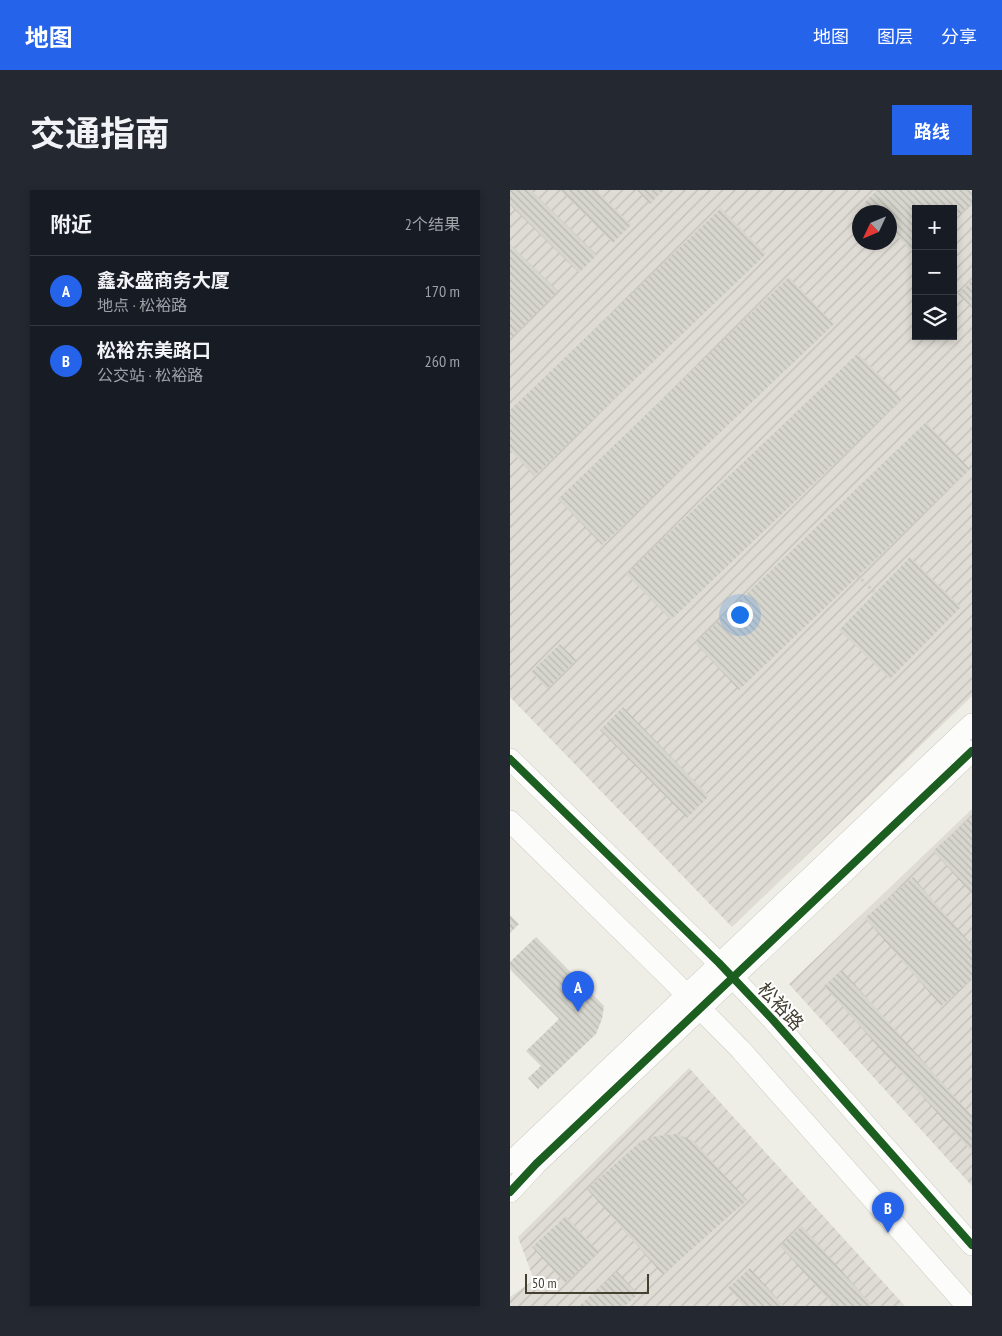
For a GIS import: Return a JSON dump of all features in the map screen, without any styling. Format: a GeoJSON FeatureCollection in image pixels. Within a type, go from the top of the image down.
{"type":"FeatureCollection","features":[{"type":"Feature","properties":{"kind":"street"},"geometry":{"type":"LineString","coordinates":[[726,971],[972,724]]}},
{"type":"Feature","properties":{"kind":"street"},"geometry":{"type":"LineString","coordinates":[[510,1164],[972,751]]}},
{"type":"Feature","properties":{"kind":"street","name":"松裕路"},"geometry":{"type":"LineString","coordinates":[[510,759],[726,971],[773,1020],[972,1245]]}},
{"type":"Feature","properties":{"kind":"street"},"geometry":{"type":"LineString","coordinates":[[510,821],[693,1001],[747,1057],[967,1306]]}},
{"type":"Feature","properties":{"kind":"street"},"geometry":{"type":"LineString","coordinates":[[510,1192],[693,1001]]}},
{"type":"Feature","properties":{"kind":"path"},"geometry":{"type":"LineString","coordinates":[[858,576],[875,593]]}},
{"type":"Feature","properties":{"kind":"shaded area"},"geometry":{"type":"Polygon","coordinates":[[[510,190],[972,190],[972,696],[732,927],[510,697],[510,190]]]}},
{"type":"Feature","properties":{"kind":"shaded area"},"geometry":{"type":"Polygon","coordinates":[[[972,809],[972,1186],[789,984],[972,809]]]}},
{"type":"Feature","properties":{"kind":"shaded area"},"geometry":{"type":"Polygon","coordinates":[[[689,1068],[905,1306],[510,1306],[510,1297],[534,1280],[518,1237],[689,1068]]]}},
{"type":"Feature","properties":{"kind":"building"},"geometry":{"type":"Polygon","coordinates":[[[510,190],[531,190],[597,255],[579,273],[510,205],[510,190]]]}},
{"type":"Feature","properties":{"kind":"building"},"geometry":{"type":"Polygon","coordinates":[[[560,190],[596,190],[631,225],[613,243],[560,190]]]}},
{"type":"Feature","properties":{"kind":"building"},"geometry":{"type":"Polygon","coordinates":[[[637,190],[664,190],[650,204],[637,190]]]}},
{"type":"Feature","properties":{"kind":"building"},"geometry":{"type":"Polygon","coordinates":[[[877,190],[972,190],[972,203],[957,217],[957,205],[912,205],[912,252],[897,236],[897,205],[866,205],[864,203],[877,190]]]}},
{"type":"Feature","properties":{"kind":"building"},"geometry":{"type":"Polygon","coordinates":[[[721,208],[766,254],[534,476],[510,450],[510,410],[721,208]]]}},
{"type":"Feature","properties":{"kind":"building"},"geometry":{"type":"Polygon","coordinates":[[[510,244],[558,291],[510,339],[510,244]]]}},
{"type":"Feature","properties":{"kind":"building"},"geometry":{"type":"Polygon","coordinates":[[[789,277],[834,324],[602,545],[558,499],[789,277]]]}},
{"type":"Feature","properties":{"kind":"building"},"geometry":{"type":"Polygon","coordinates":[[[972,280],[972,308],[958,294],[972,280]]]}},
{"type":"Feature","properties":{"kind":"building"},"geometry":{"type":"Polygon","coordinates":[[[858,353],[902,399],[671,620],[626,574],[858,353]]]}},
{"type":"Feature","properties":{"kind":"building"},"geometry":{"type":"Polygon","coordinates":[[[926,422],[970,469],[739,690],[695,643],[926,422]]]}},
{"type":"Feature","properties":{"kind":"building"},"geometry":{"type":"Polygon","coordinates":[[[910,557],[961,607],[890,679],[839,630],[910,557]]]}},
{"type":"Feature","properties":{"kind":"building"},"geometry":{"type":"Polygon","coordinates":[[[560,644],[576,660],[547,689],[531,672],[560,644]]]}},
{"type":"Feature","properties":{"kind":"building"},"geometry":{"type":"Polygon","coordinates":[[[623,707],[709,796],[687,818],[600,730],[623,707]]]}},
{"type":"Feature","properties":{"kind":"building"},"geometry":{"type":"Polygon","coordinates":[[[972,816],[972,850],[970,852],[972,855],[972,894],[933,851],[972,816]]]}},
{"type":"Feature","properties":{"kind":"building"},"geometry":{"type":"Polygon","coordinates":[[[913,877],[972,945],[972,979],[941,1006],[865,918],[913,877]]]}},
{"type":"Feature","properties":{"kind":"building"},"geometry":{"type":"Polygon","coordinates":[[[510,915],[519,924],[510,933],[510,915]]]}},
{"type":"Feature","properties":{"kind":"building"},"geometry":{"type":"Polygon","coordinates":[[[536,937],[604,1006],[602,1019],[596,1034],[538,1089],[528,1078],[541,1066],[526,1051],[559,1019],[510,969],[510,962],[536,937]]]}},
{"type":"Feature","properties":{"kind":"building"},"geometry":{"type":"Polygon","coordinates":[[[842,970],[972,1116],[972,1152],[824,986],[842,970]]]}},
{"type":"Feature","properties":{"kind":"building"},"geometry":{"type":"Polygon","coordinates":[[[677,1134],[694,1141],[747,1200],[663,1275],[587,1189],[641,1141],[656,1136],[677,1134]]]}},
{"type":"Feature","properties":{"kind":"building"},"geometry":{"type":"Polygon","coordinates":[[[566,1216],[599,1252],[565,1283],[532,1247],[566,1216]]]}},
{"type":"Feature","properties":{"kind":"building"},"geometry":{"type":"Polygon","coordinates":[[[802,1226],[873,1306],[834,1306],[780,1246],[802,1226]]]}},
{"type":"Feature","properties":{"kind":"building"},"geometry":{"type":"Polygon","coordinates":[[[750,1268],[784,1306],[744,1306],[728,1288],[750,1268]]]}},
{"type":"Feature","properties":{"kind":"building"},"geometry":{"type":"Polygon","coordinates":[[[617,1271],[638,1294],[625,1306],[579,1306],[617,1271]]]}},
{"type":"Feature","properties":{"kind":"cycle path"},"geometry":{"type":"LineString","coordinates":[[510,1192],[536,1164],[972,751]]}},
{"type":"Feature","properties":{"kind":"cycle path"},"geometry":{"type":"LineString","coordinates":[[510,759],[719,963],[773,1020],[972,1245]]}},
{"type":"Feature","properties":{"kind":"place","name":"鑫永盛商务大厦"},"geometry":{"type":"Point","coordinates":[578,1012]}},
{"type":"Feature","properties":{"kind":"place","name":"松裕东美路口"},"geometry":{"type":"Point","coordinates":[888,1233]}}]}
